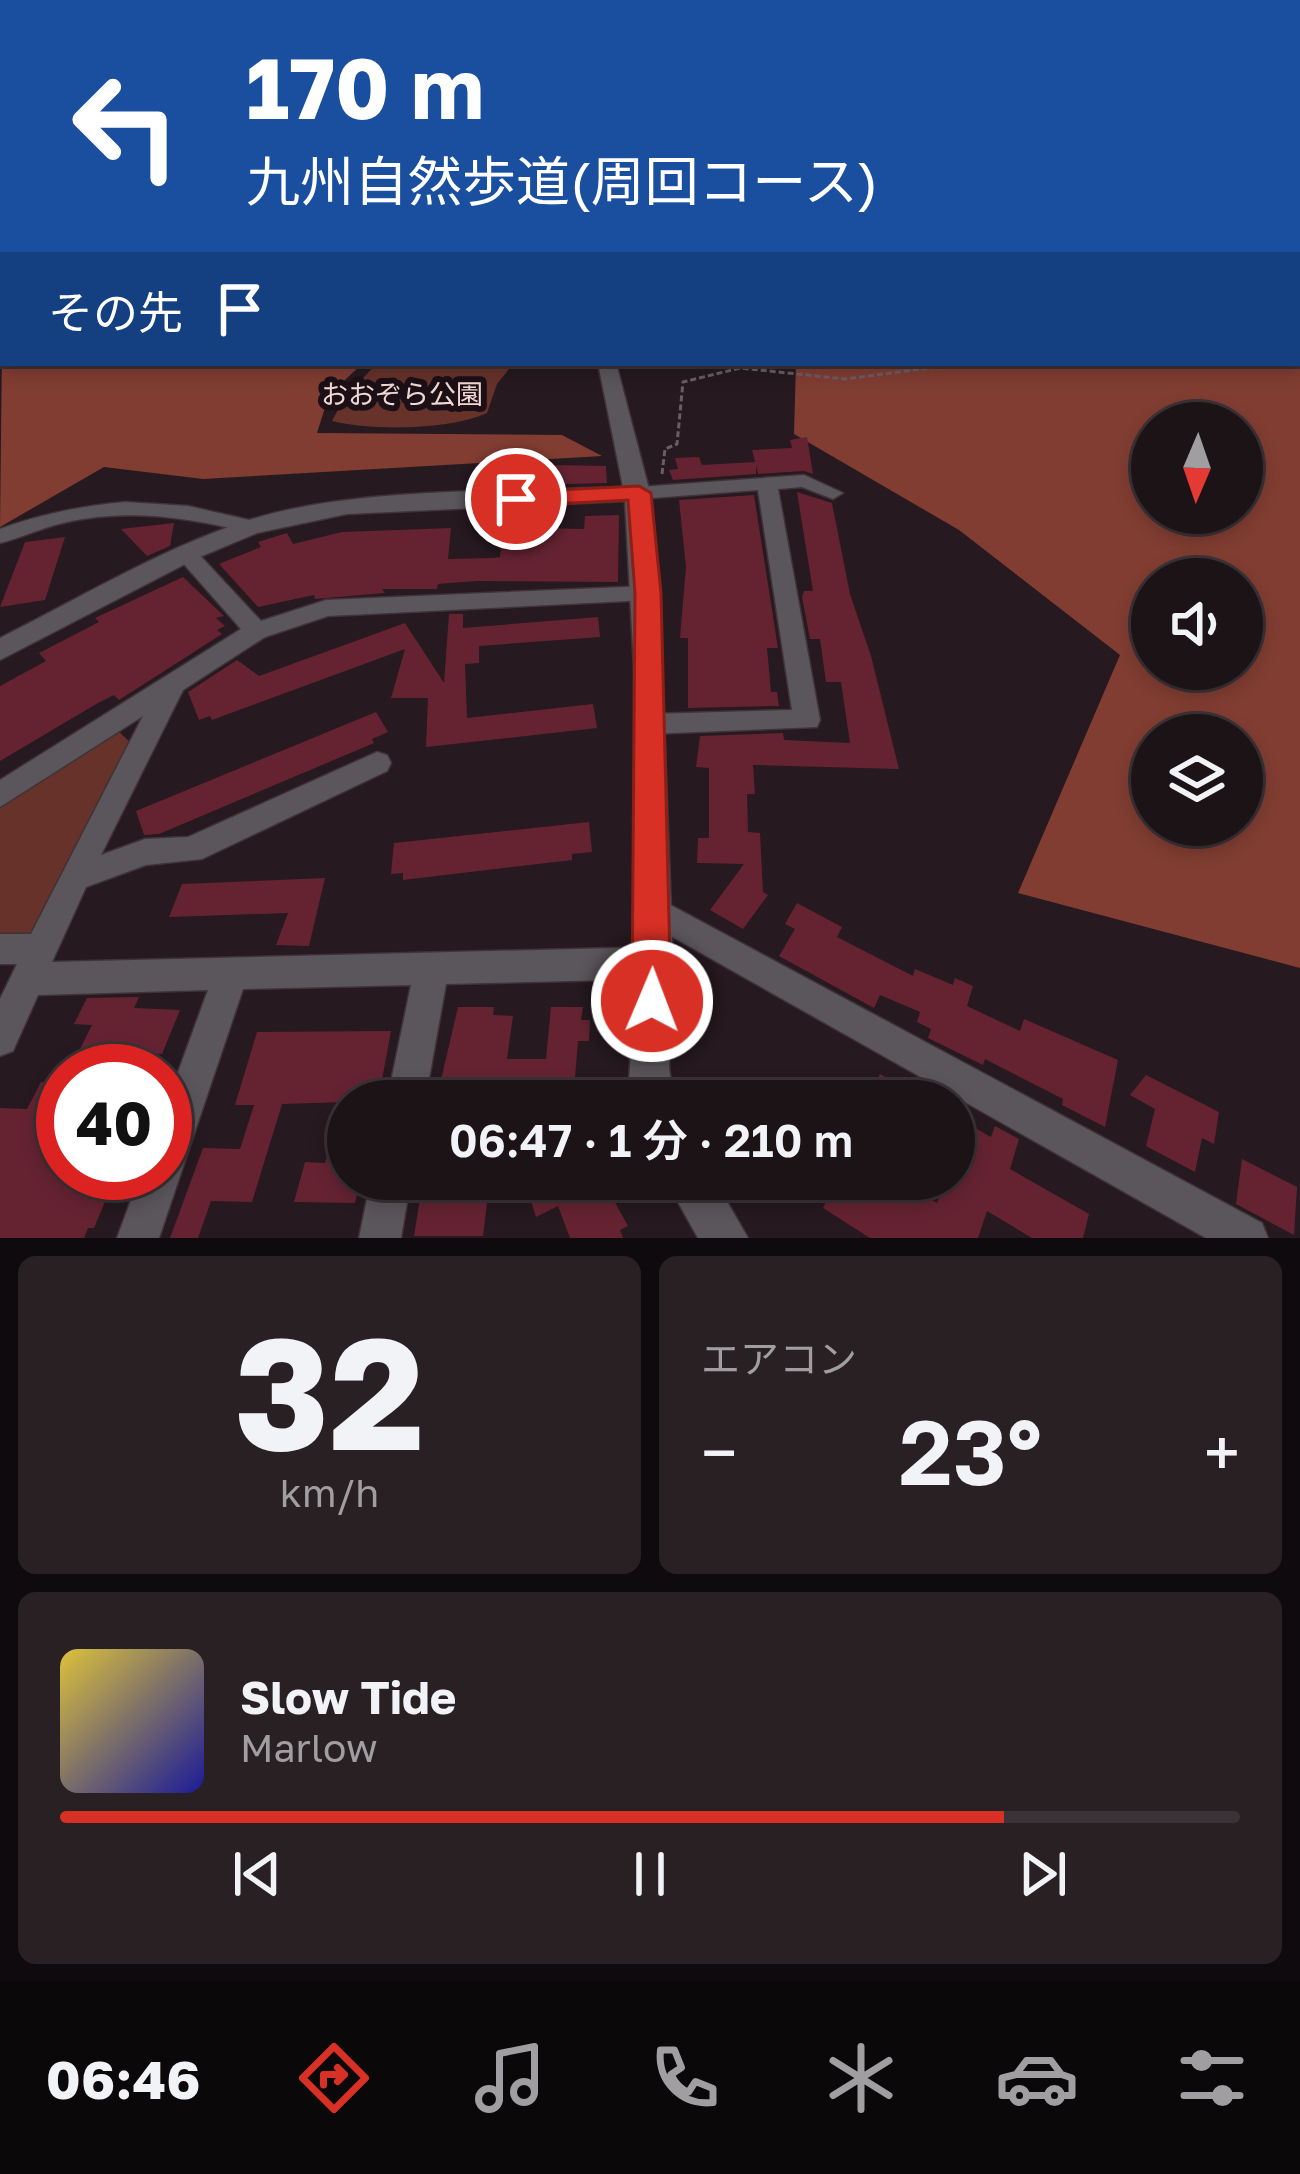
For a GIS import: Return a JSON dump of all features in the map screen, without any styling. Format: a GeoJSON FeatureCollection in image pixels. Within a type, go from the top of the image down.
{"type":"FeatureCollection","features":[{"type":"Feature","properties":{"kind":"street"},"geometry":{"type":"LineString","coordinates":[[608,366],[649,492],[654,963],[648,1080]]}},
{"type":"Feature","properties":{"kind":"street"},"geometry":{"type":"LineString","coordinates":[[0,650],[186,554],[250,527],[347,507],[804,481],[833,493]]}},
{"type":"Feature","properties":{"kind":"street"},"geometry":{"type":"LineString","coordinates":[[649,724],[807,720],[766,484]]}},
{"type":"Feature","properties":{"kind":"street"},"geometry":{"type":"LineString","coordinates":[[0,537],[52,519],[147,507],[185,509],[250,527]]}},
{"type":"Feature","properties":{"kind":"street"},"geometry":{"type":"LineString","coordinates":[[186,554],[256,632]]}},
{"type":"Feature","properties":{"kind":"street"},"geometry":{"type":"LineString","coordinates":[[0,795],[256,632],[326,608],[648,593]]}},
{"type":"Feature","properties":{"kind":"street"},"geometry":{"type":"LineString","coordinates":[[0,1038],[74,878],[170,690]]}},
{"type":"Feature","properties":{"kind":"street"},"geometry":{"type":"LineString","coordinates":[[74,878],[145,852],[191,850],[377,764]]}},
{"type":"Feature","properties":{"kind":"street"},"geometry":{"type":"LineString","coordinates":[[650,908],[1247,1238]]}},
{"type":"Feature","properties":{"kind":"street"},"geometry":{"type":"LineString","coordinates":[[0,949],[36,964],[231,974],[654,963]]}},
{"type":"Feature","properties":{"kind":"street"},"geometry":{"type":"LineString","coordinates":[[410,1080],[431,970]]}},
{"type":"Feature","properties":{"kind":"street"},"geometry":{"type":"LineString","coordinates":[[192,1085],[231,974]]}},
{"type":"Feature","properties":{"kind":"street"},"geometry":{"type":"LineString","coordinates":[[138,1238],[151,1200]]}},
{"type":"Feature","properties":{"kind":"street"},"geometry":{"type":"LineString","coordinates":[[380,1238],[388,1200]]}},
{"type":"Feature","properties":{"kind":"street"},"geometry":{"type":"LineString","coordinates":[[701,1200],[724,1238]]}},
{"type":"Feature","properties":{"kind":"path"},"geometry":{"type":"LineString","coordinates":[[649,492],[665,449],[677,444],[682,382],[740,368],[844,379],[986,366]]}},
{"type":"Feature","properties":{"kind":"green space","name":"おおぞら公園"},"geometry":{"type":"Polygon","coordinates":[[[374,366],[512,366],[497,384],[487,413],[453,423],[410,427],[332,421],[343,400],[374,366]]]}},
{"type":"Feature","properties":{"kind":"green space"},"geometry":{"type":"Polygon","coordinates":[[[118,731],[131,743],[29,937],[0,936],[0,807],[118,731]]]}},
{"type":"Feature","properties":{"kind":"shaded area"},"geometry":{"type":"Polygon","coordinates":[[[2,366],[360,366],[329,395],[317,433],[562,435],[602,456],[203,479],[104,467],[0,527],[2,366]]]}},
{"type":"Feature","properties":{"kind":"shaded area"},"geometry":{"type":"Polygon","coordinates":[[[796,366],[1300,366],[1300,968],[1018,893],[1120,655],[959,530],[794,434],[796,366]]]}},
{"type":"Feature","properties":{"kind":"building"},"geometry":{"type":"Polygon","coordinates":[[[807,437],[813,474],[758,474],[756,465],[756,474],[673,480],[669,470],[678,469],[675,458],[699,457],[702,465],[755,462],[752,450],[792,448],[790,440],[807,437]]]}},
{"type":"Feature","properties":{"kind":"building"},"geometry":{"type":"Polygon","coordinates":[[[606,466],[607,483],[485,486],[487,470],[606,466]]]}},
{"type":"Feature","properties":{"kind":"building"},"geometry":{"type":"Polygon","coordinates":[[[797,492],[832,503],[850,594],[899,769],[753,765],[755,794],[747,794],[748,832],[760,833],[763,892],[768,895],[743,929],[710,910],[744,864],[697,863],[698,838],[709,838],[709,768],[696,767],[700,736],[783,733],[784,740],[850,743],[841,682],[826,682],[820,639],[810,639],[802,597],[804,591],[813,591],[797,492]]]}},
{"type":"Feature","properties":{"kind":"building"},"geometry":{"type":"Polygon","coordinates":[[[754,495],[778,648],[767,648],[771,692],[777,692],[779,706],[688,708],[688,638],[680,638],[686,567],[679,500],[754,495]]]}},
{"type":"Feature","properties":{"kind":"building"},"geometry":{"type":"Polygon","coordinates":[[[534,510],[533,528],[584,529],[585,516],[619,515],[618,582],[477,581],[438,584],[437,589],[382,589],[385,593],[315,599],[314,595],[258,607],[219,564],[261,547],[258,542],[287,533],[293,544],[342,532],[451,528],[448,559],[500,557],[504,511],[534,510]]]}},
{"type":"Feature","properties":{"kind":"building"},"geometry":{"type":"Polygon","coordinates":[[[174,523],[170,546],[147,556],[121,529],[174,523]]]}},
{"type":"Feature","properties":{"kind":"building"},"geometry":{"type":"Polygon","coordinates":[[[65,537],[45,600],[0,607],[25,542],[65,537]]]}},
{"type":"Feature","properties":{"kind":"building"},"geometry":{"type":"Polygon","coordinates":[[[183,577],[224,616],[216,618],[225,626],[217,630],[222,634],[119,700],[114,695],[98,703],[0,761],[0,686],[46,661],[39,653],[99,622],[95,618],[183,577]]]}},
{"type":"Feature","properties":{"kind":"building"},"geometry":{"type":"Polygon","coordinates":[[[449,614],[463,614],[463,628],[598,617],[600,637],[479,646],[479,663],[465,664],[467,718],[593,704],[597,728],[426,747],[428,698],[391,698],[405,649],[212,720],[210,716],[199,720],[188,692],[237,660],[259,676],[405,623],[444,683],[449,614]]]}},
{"type":"Feature","properties":{"kind":"building"},"geometry":{"type":"Polygon","coordinates":[[[376,712],[388,732],[372,739],[374,743],[159,834],[144,835],[136,811],[376,712]]]}},
{"type":"Feature","properties":{"kind":"building"},"geometry":{"type":"Polygon","coordinates":[[[589,822],[592,852],[572,854],[572,860],[403,880],[403,873],[391,874],[394,843],[589,822]]]}},
{"type":"Feature","properties":{"kind":"building"},"geometry":{"type":"Polygon","coordinates":[[[325,878],[309,946],[276,945],[288,913],[169,917],[182,884],[325,878]]]}},
{"type":"Feature","properties":{"kind":"building"},"geometry":{"type":"Polygon","coordinates":[[[797,903],[842,927],[837,937],[913,976],[915,969],[953,985],[955,978],[973,986],[967,1006],[1020,1031],[1024,1019],[1118,1060],[1105,1127],[1062,1105],[1063,1099],[985,1059],[983,1065],[928,1038],[931,1029],[917,1022],[920,1012],[880,995],[874,1008],[779,956],[795,929],[785,924],[797,903]]]}},
{"type":"Feature","properties":{"kind":"building"},"geometry":{"type":"Polygon","coordinates":[[[139,997],[134,1008],[180,1010],[166,1044],[82,1044],[92,1025],[74,1024],[87,998],[139,997]]]}},
{"type":"Feature","properties":{"kind":"building"},"geometry":{"type":"Polygon","coordinates":[[[458,1007],[494,1007],[493,1015],[513,1016],[507,1059],[546,1059],[551,1007],[583,1007],[581,1020],[590,1020],[589,1041],[578,1041],[575,1080],[441,1080],[458,1007]]]}},
{"type":"Feature","properties":{"kind":"building"},"geometry":{"type":"Polygon","coordinates":[[[391,1031],[382,1080],[327,1080],[327,1103],[282,1104],[252,1202],[211,1201],[198,1238],[170,1238],[184,1200],[192,1200],[192,1178],[203,1148],[240,1149],[254,1105],[235,1105],[257,1032],[391,1031]]]}},
{"type":"Feature","properties":{"kind":"building"},"geometry":{"type":"Polygon","coordinates":[[[1146,1075],[1219,1112],[1214,1144],[1202,1138],[1195,1172],[1146,1146],[1155,1109],[1130,1095],[1146,1075]]]}},
{"type":"Feature","properties":{"kind":"building"},"geometry":{"type":"Polygon","coordinates":[[[36,1092],[36,1200],[106,1200],[94,1228],[88,1228],[84,1238],[0,1238],[0,1108],[27,1109],[36,1092]]]}},
{"type":"Feature","properties":{"kind":"building"},"geometry":{"type":"Polygon","coordinates":[[[995,1126],[1019,1139],[1010,1169],[1089,1214],[1083,1238],[1032,1238],[987,1211],[978,1238],[870,1238],[823,1208],[827,1200],[975,1200],[975,1128],[991,1137],[995,1126]]]}},
{"type":"Feature","properties":{"kind":"building"},"geometry":{"type":"Polygon","coordinates":[[[327,1156],[327,1200],[355,1203],[294,1202],[305,1162],[325,1163],[327,1156]]]}},
{"type":"Feature","properties":{"kind":"building"},"geometry":{"type":"Polygon","coordinates":[[[1242,1159],[1297,1187],[1294,1235],[1236,1204],[1242,1159]]]}},
{"type":"Feature","properties":{"kind":"building"},"geometry":{"type":"Polygon","coordinates":[[[420,1200],[487,1200],[483,1236],[414,1236],[420,1200]]]}},
{"type":"Feature","properties":{"kind":"building"},"geometry":{"type":"Polygon","coordinates":[[[531,1200],[614,1200],[628,1226],[620,1230],[623,1238],[570,1238],[558,1206],[536,1217],[531,1200]]]}},
{"type":"Feature","properties":{"kind":"route"},"geometry":{"type":"LineString","coordinates":[[516,499],[639,493],[648,593],[652,1001]]}}]}
